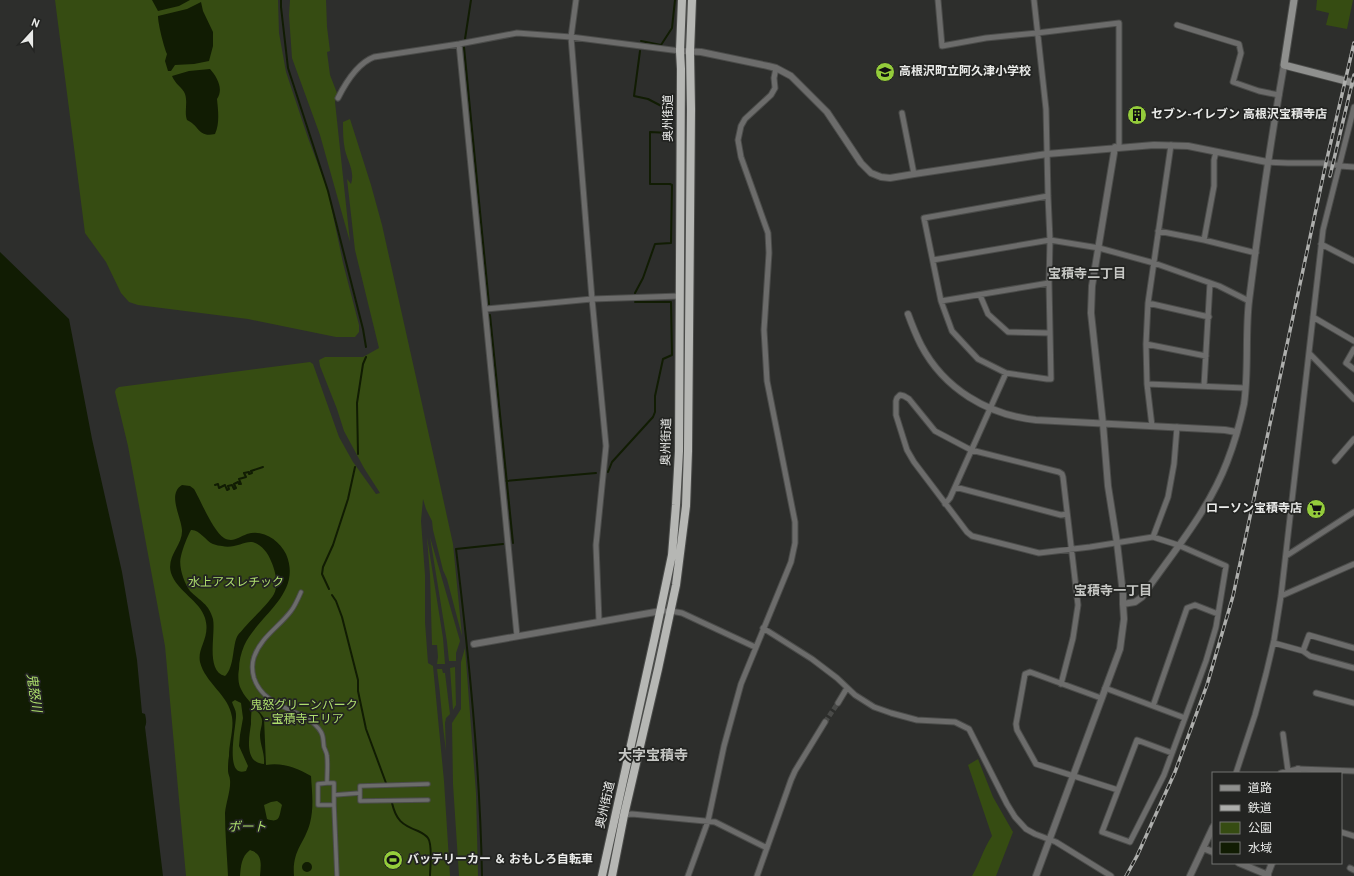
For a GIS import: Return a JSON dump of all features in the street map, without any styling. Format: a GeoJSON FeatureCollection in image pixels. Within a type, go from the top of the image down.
{"type":"FeatureCollection","features":[{"type":"Feature","properties":{"kind":"highway","name":"奥州街道"},"geometry":{"type":"LineString","coordinates":[[602,876],[672,555],[679,451],[680,51],[682,0]]}},
{"type":"Feature","properties":{"kind":"highway","name":"奥州街道"},"geometry":{"type":"LineString","coordinates":[[612,876],[624,815],[671,610],[686,506],[688,451],[691,110],[690,52],[692,0]]}},
{"type":"Feature","properties":{"kind":"main road"},"geometry":{"type":"LineString","coordinates":[[1294,0],[1284,65],[1354,83]]}},
{"type":"Feature","properties":{"kind":"street"},"geometry":{"type":"LineString","coordinates":[[576,0],[571,37],[592,299],[606,446],[596,545],[599,621]]}},
{"type":"Feature","properties":{"kind":"street"},"geometry":{"type":"LineString","coordinates":[[938,0],[942,46],[986,38],[1119,23],[1117,147],[1092,286],[1091,313],[1108,486],[1123,594],[1124,619],[1120,649],[1036,876]]}},
{"type":"Feature","properties":{"kind":"street"},"geometry":{"type":"LineString","coordinates":[[1034,0],[1046,109],[1050,240],[1048,283],[1051,379],[1006,373],[978,359],[952,331],[941,301],[924,218],[1048,196]]}},
{"type":"Feature","properties":{"kind":"street"},"geometry":{"type":"LineString","coordinates":[[1177,25],[1239,44],[1242,53],[1233,82],[1259,91],[1279,95]]}},
{"type":"Feature","properties":{"kind":"street"},"geometry":{"type":"LineString","coordinates":[[338,98],[358,68],[366,60],[374,57],[459,44],[517,33],[571,37],[680,51],[701,52],[776,68],[791,76],[827,112],[861,163],[871,173],[881,177],[890,178],[1047,154],[1154,145],[1188,146],[1268,162],[1326,163],[1354,168]]}},
{"type":"Feature","properties":{"kind":"street"},"geometry":{"type":"LineString","coordinates":[[459,44],[517,636]]}},
{"type":"Feature","properties":{"kind":"street"},"geometry":{"type":"LineString","coordinates":[[1123,604],[1135,602],[1142,597],[1203,510],[1228,461],[1244,403],[1249,301],[1268,162],[1284,65]]}},
{"type":"Feature","properties":{"kind":"street"},"geometry":{"type":"LineString","coordinates":[[688,876],[708,821],[715,781],[741,684],[791,562],[795,543],[796,532],[791,502],[767,381],[764,330],[769,253],[768,233],[741,157],[738,140],[741,126],[745,119],[771,95],[775,88],[774,78],[776,68]]}},
{"type":"Feature","properties":{"kind":"street"},"geometry":{"type":"LineString","coordinates":[[1236,772],[1255,715],[1274,643],[1286,556],[1323,230],[1354,107]]}},
{"type":"Feature","properties":{"kind":"street"},"geometry":{"type":"LineString","coordinates":[[902,114],[914,174]]}},
{"type":"Feature","properties":{"kind":"street"},"geometry":{"type":"LineString","coordinates":[[1152,426],[1147,384],[1146,344],[1148,303],[1171,145]]}},
{"type":"Feature","properties":{"kind":"street"},"geometry":{"type":"LineString","coordinates":[[1204,240],[1214,186],[1214,160],[1216,152]]}},
{"type":"Feature","properties":{"kind":"street"},"geometry":{"type":"LineString","coordinates":[[1158,231],[1204,240],[1256,253]]}},
{"type":"Feature","properties":{"kind":"street"},"geometry":{"type":"LineString","coordinates":[[933,260],[1050,240],[1099,248],[1154,263],[1210,283],[1249,301]]}},
{"type":"Feature","properties":{"kind":"street"},"geometry":{"type":"LineString","coordinates":[[1321,244],[1354,260]]}},
{"type":"Feature","properties":{"kind":"street"},"geometry":{"type":"LineString","coordinates":[[941,301],[1048,283]]}},
{"type":"Feature","properties":{"kind":"street"},"geometry":{"type":"LineString","coordinates":[[1204,386],[1210,283]]}},
{"type":"Feature","properties":{"kind":"street"},"geometry":{"type":"LineString","coordinates":[[980,295],[988,314],[1008,332],[1049,333]]}},
{"type":"Feature","properties":{"kind":"street"},"geometry":{"type":"LineString","coordinates":[[486,309],[592,299],[680,296]]}},
{"type":"Feature","properties":{"kind":"street"},"geometry":{"type":"LineString","coordinates":[[1148,303],[1209,317]]}},
{"type":"Feature","properties":{"kind":"street"},"geometry":{"type":"LineString","coordinates":[[908,314],[922,346],[944,376],[970,399],[990,408],[1020,418],[1225,430],[1236,432]]}},
{"type":"Feature","properties":{"kind":"street"},"geometry":{"type":"LineString","coordinates":[[1313,317],[1354,340]]}},
{"type":"Feature","properties":{"kind":"street"},"geometry":{"type":"LineString","coordinates":[[1146,344],[1206,356]]}},
{"type":"Feature","properties":{"kind":"street"},"geometry":{"type":"LineString","coordinates":[[1354,349],[1346,363],[1354,369]]}},
{"type":"Feature","properties":{"kind":"street"},"geometry":{"type":"LineString","coordinates":[[1309,353],[1354,399]]}},
{"type":"Feature","properties":{"kind":"street"},"geometry":{"type":"LineString","coordinates":[[945,504],[950,498],[1006,373]]}},
{"type":"Feature","properties":{"kind":"street"},"geometry":{"type":"LineString","coordinates":[[1147,384],[1245,388]]}},
{"type":"Feature","properties":{"kind":"street"},"geometry":{"type":"LineString","coordinates":[[1062,684],[1073,638],[1078,605],[1072,549],[1067,514],[1064,476],[1062,474],[971,450],[936,431],[909,399],[904,396],[900,396],[896,401],[896,415],[907,450],[945,504],[967,532],[972,536],[1039,553],[1072,549],[1117,543],[1153,537],[1178,545],[1226,566],[1218,614],[1206,661],[1164,775],[1130,842],[1102,832],[1137,740],[1172,753]]}},
{"type":"Feature","properties":{"kind":"street"},"geometry":{"type":"LineString","coordinates":[[1153,537],[1168,497],[1177,427]]}},
{"type":"Feature","properties":{"kind":"street"},"geometry":{"type":"LineString","coordinates":[[1335,461],[1354,439]]}},
{"type":"Feature","properties":{"kind":"street"},"geometry":{"type":"LineString","coordinates":[[955,487],[1061,515],[1067,514]]}},
{"type":"Feature","properties":{"kind":"street"},"geometry":{"type":"LineString","coordinates":[[1286,556],[1354,512]]}},
{"type":"Feature","properties":{"kind":"street"},"geometry":{"type":"LineString","coordinates":[[1281,596],[1354,564]]}},
{"type":"Feature","properties":{"kind":"street"},"geometry":{"type":"LineString","coordinates":[[301,592],[290,613],[270,633],[259,648],[253,662],[253,675],[258,686],[268,697],[283,707],[305,718],[321,732],[323,736],[324,749],[327,754],[327,784]]}},
{"type":"Feature","properties":{"kind":"street"},"geometry":{"type":"LineString","coordinates":[[1153,706],[1187,608],[1194,605],[1218,614]]}},
{"type":"Feature","properties":{"kind":"street"},"geometry":{"type":"LineString","coordinates":[[474,644],[661,610],[671,610],[693,618],[755,647]]}},
{"type":"Feature","properties":{"kind":"street"},"geometry":{"type":"LineString","coordinates":[[764,628],[812,659],[837,678],[855,695],[874,707],[917,720],[955,722],[969,729],[1007,804],[1015,817],[1026,829],[1056,842],[1110,876]]}},
{"type":"Feature","properties":{"kind":"street"},"geometry":{"type":"LineString","coordinates":[[1303,651],[1309,635],[1354,648]]}},
{"type":"Feature","properties":{"kind":"street"},"geometry":{"type":"LineString","coordinates":[[1274,643],[1303,651],[1310,656],[1354,668]]}},
{"type":"Feature","properties":{"kind":"street"},"geometry":{"type":"LineString","coordinates":[[1101,698],[1030,672],[1025,674],[1016,724],[1017,730],[1036,764],[1118,790]]}},
{"type":"Feature","properties":{"kind":"street"},"geometry":{"type":"LineString","coordinates":[[838,703],[847,688]]}},
{"type":"Feature","properties":{"kind":"street"},"geometry":{"type":"LineString","coordinates":[[1105,688],[1185,718]]}},
{"type":"Feature","properties":{"kind":"street"},"geometry":{"type":"LineString","coordinates":[[1316,692],[1354,702]]}},
{"type":"Feature","properties":{"kind":"street"},"geometry":{"type":"LineString","coordinates":[[757,876],[795,771],[825,722]]}},
{"type":"Feature","properties":{"kind":"street"},"geometry":{"type":"LineString","coordinates":[[1283,734],[1288,771]]}},
{"type":"Feature","properties":{"kind":"street"},"geometry":{"type":"LineString","coordinates":[[1284,772],[1354,771]]}},
{"type":"Feature","properties":{"kind":"street"},"geometry":{"type":"LineString","coordinates":[[334,805],[318,805],[318,784],[334,783],[337,876]]}},
{"type":"Feature","properties":{"kind":"street"},"geometry":{"type":"LineString","coordinates":[[428,784],[360,786],[360,801],[428,800]]}},
{"type":"Feature","properties":{"kind":"street"},"geometry":{"type":"LineString","coordinates":[[334,795],[360,793]]}},
{"type":"Feature","properties":{"kind":"street"},"geometry":{"type":"LineString","coordinates":[[624,815],[632,814],[715,822],[767,848]]}},
{"type":"Feature","properties":{"kind":"street"},"geometry":{"type":"LineString","coordinates":[[1190,876],[1212,829]]}},
{"type":"Feature","properties":{"kind":"street"},"geometry":{"type":"LineString","coordinates":[[1342,832],[1354,836]]}},
{"type":"Feature","properties":{"kind":"street"},"geometry":{"type":"LineString","coordinates":[[1203,848],[1212,852]]}},
{"type":"Feature","properties":{"kind":"street"},"geometry":{"type":"LineString","coordinates":[[1241,864],[1268,876],[1272,864]]}},
{"type":"Feature","properties":{"kind":"green space"},"geometry":{"type":"Polygon","coordinates":[[[55,0],[278,0],[279,33],[286,72],[308,138],[328,191],[343,263],[359,325],[359,332],[355,337],[336,337],[248,319],[138,305],[129,302],[121,293],[106,262],[85,233],[55,0]]]}},
{"type":"Feature","properties":{"kind":"green space"},"geometry":{"type":"Polygon","coordinates":[[[290,0],[326,0],[330,51],[327,52],[330,75],[337,93],[335,102],[350,242],[320,135],[292,58],[289,15],[290,0]]]}},
{"type":"Feature","properties":{"kind":"green space"},"geometry":{"type":"Polygon","coordinates":[[[1317,0],[1353,0],[1347,29],[1326,25],[1329,13],[1316,10],[1317,0]]]}},
{"type":"Feature","properties":{"kind":"green space","name":"鬼怒グリーンパーク - 宝積寺エリア"},"geometry":{"type":"Polygon","coordinates":[[[350,119],[382,225],[453,544],[462,636],[447,579],[443,570],[432,521],[423,499],[421,521],[425,575],[425,622],[428,663],[433,666],[444,781],[450,876],[186,876],[165,646],[128,446],[115,392],[119,387],[310,362],[313,364],[339,437],[353,462],[376,494],[380,493],[364,468],[344,431],[319,360],[325,357],[363,357],[379,348],[355,250],[347,179],[351,184],[352,175],[345,150],[343,132],[343,122],[350,119]]]}},
{"type":"Feature","properties":{"kind":"green space"},"geometry":{"type":"Polygon","coordinates":[[[427,537],[443,638],[445,664],[437,664],[437,645],[432,645],[430,575],[427,537]]]}},
{"type":"Feature","properties":{"kind":"green space"},"geometry":{"type":"Polygon","coordinates":[[[430,537],[460,641],[456,653],[456,661],[449,661],[430,537]]]}},
{"type":"Feature","properties":{"kind":"green space"},"geometry":{"type":"Polygon","coordinates":[[[465,648],[476,793],[478,876],[459,876],[453,784],[452,723],[461,709],[461,662],[465,648]]]}},
{"type":"Feature","properties":{"kind":"green space"},"geometry":{"type":"Polygon","coordinates":[[[455,667],[456,705],[453,710],[450,668],[455,667]]]}},
{"type":"Feature","properties":{"kind":"green space"},"geometry":{"type":"Polygon","coordinates":[[[437,669],[442,669],[443,673],[445,673],[450,714],[446,718],[445,723],[446,751],[440,689],[437,669]]]}},
{"type":"Feature","properties":{"kind":"green space"},"geometry":{"type":"Polygon","coordinates":[[[978,759],[993,797],[1013,832],[996,876],[972,876],[992,836],[968,765],[978,759]]]}},
{"type":"Feature","properties":{"kind":"water"},"geometry":{"type":"Polygon","coordinates":[[[152,0],[190,0],[179,6],[158,11],[152,0]]]}},
{"type":"Feature","properties":{"kind":"water"},"geometry":{"type":"Polygon","coordinates":[[[201,2],[203,11],[213,32],[213,46],[209,61],[194,64],[175,65],[171,71],[168,71],[165,61],[167,54],[161,35],[158,16],[187,9],[201,2]]]}},
{"type":"Feature","properties":{"kind":"water"},"geometry":{"type":"Polygon","coordinates":[[[210,69],[219,83],[220,91],[217,99],[217,130],[215,134],[209,135],[202,133],[187,120],[185,94],[172,76],[189,71],[210,69]]]}},
{"type":"Feature","properties":{"kind":"water","name":"鬼怒川"},"geometry":{"type":"Polygon","coordinates":[[[0,252],[69,319],[92,439],[122,572],[137,660],[142,713],[145,714],[146,719],[145,727],[163,876],[0,876],[0,252]]]}},
{"type":"Feature","properties":{"kind":"water","name":"ボート"},"geometry":{"type":"Polygon","coordinates":[[[182,485],[190,486],[194,489],[212,523],[224,538],[233,540],[247,534],[265,534],[275,540],[286,554],[290,568],[289,581],[284,593],[259,624],[244,646],[241,654],[238,678],[242,692],[264,718],[266,765],[278,764],[290,766],[311,776],[312,812],[308,831],[295,860],[294,876],[260,876],[261,864],[259,857],[250,850],[243,859],[240,876],[228,876],[225,813],[230,784],[228,765],[232,717],[230,709],[222,695],[207,676],[200,662],[200,652],[206,631],[205,618],[198,606],[178,585],[171,573],[171,561],[182,535],[175,500],[178,489],[182,485]],[[191,530],[180,560],[182,574],[190,591],[207,606],[211,614],[214,626],[213,660],[219,673],[225,676],[232,661],[238,635],[274,594],[276,586],[275,573],[264,549],[252,542],[226,547],[220,546],[213,544],[197,531],[191,530]],[[235,700],[232,702],[236,711],[233,759],[235,767],[239,771],[246,771],[248,766],[239,746],[243,718],[241,703],[235,700]],[[252,709],[249,748],[253,759],[258,763],[264,764],[260,735],[262,719],[258,712],[252,709]],[[277,801],[264,805],[267,819],[275,820],[279,818],[282,805],[277,801]]]}},
{"type":"Feature","properties":{"kind":"water"},"geometry":{"type":"Polygon","coordinates":[[[307,862],[312,867],[307,872],[302,867],[307,862]]]}},
{"type":"Feature","properties":{"kind":"waterway"},"geometry":{"type":"LineString","coordinates":[[281,0],[288,68],[328,191],[363,329],[366,347]]}},
{"type":"Feature","properties":{"kind":"waterway"},"geometry":{"type":"LineString","coordinates":[[465,39],[471,0]]}},
{"type":"Feature","properties":{"kind":"waterway"},"geometry":{"type":"LineString","coordinates":[[641,41],[661,45],[672,28],[675,0]]}},
{"type":"Feature","properties":{"kind":"waterway"},"geometry":{"type":"LineString","coordinates":[[464,47],[489,304]]}},
{"type":"Feature","properties":{"kind":"waterway"},"geometry":{"type":"LineString","coordinates":[[635,293],[643,278],[655,244],[671,243],[672,185],[650,184],[650,132],[669,133],[671,111],[648,99],[634,96],[640,51]]}},
{"type":"Feature","properties":{"kind":"waterway"},"geometry":{"type":"LineString","coordinates":[[608,472],[612,462],[653,417],[655,412],[655,396],[663,359],[672,355],[671,302],[635,302]]}},
{"type":"Feature","properties":{"kind":"waterway"},"geometry":{"type":"LineString","coordinates":[[490,315],[513,543]]}},
{"type":"Feature","properties":{"kind":"waterway"},"geometry":{"type":"LineString","coordinates":[[358,454],[357,403],[363,364],[366,357]]}},
{"type":"Feature","properties":{"kind":"waterway"},"geometry":{"type":"LineString","coordinates":[[215,485],[218,484],[219,488],[225,485],[227,490],[229,489],[228,486],[232,485],[234,489],[236,488],[234,484],[238,482],[241,484],[239,479],[246,477],[244,473],[249,472],[249,474],[252,473],[251,471],[263,467]]}},
{"type":"Feature","properties":{"kind":"waterway"},"geometry":{"type":"LineString","coordinates":[[329,589],[322,574],[323,567],[333,545],[348,499],[355,467]]}},
{"type":"Feature","properties":{"kind":"waterway"},"geometry":{"type":"LineString","coordinates":[[506,481],[596,473]]}},
{"type":"Feature","properties":{"kind":"waterway"},"geometry":{"type":"LineString","coordinates":[[482,876],[479,794],[473,712],[456,549],[503,544]]}},
{"type":"Feature","properties":{"kind":"waterway"},"geometry":{"type":"LineString","coordinates":[[332,595],[342,617],[358,680],[358,691],[366,729],[386,783]]}},
{"type":"Feature","properties":{"kind":"waterway"},"geometry":{"type":"LineString","coordinates":[[392,803],[400,821],[424,834],[430,841],[430,876]]}},
{"type":"Feature","properties":{"kind":"tunnel"},"geometry":{"type":"LineString","coordinates":[[825,722],[838,703]]}},
{"type":"Feature","properties":{"kind":"railway"},"geometry":{"type":"LineString","coordinates":[[1126,876],[1137,856],[1175,772],[1207,685],[1233,596],[1326,163],[1354,43]]}},
{"type":"Feature","properties":{"kind":"railway"},"geometry":{"type":"LineString","coordinates":[[1330,176],[1354,75]]}},
{"type":"Feature","properties":{"kind":"place","name":"高根沢町立阿久津小学校"},"geometry":{"type":"Point","coordinates":[885,72]}},
{"type":"Feature","properties":{"kind":"place","name":"セブン-イレブン 高根沢宝積寺店"},"geometry":{"type":"Point","coordinates":[1137,115]}},
{"type":"Feature","properties":{"kind":"place","name":"ローソン宝積寺店"},"geometry":{"type":"Point","coordinates":[1316,509]}},
{"type":"Feature","properties":{"kind":"place","name":"バッテリーカー ＆ おもしろ自転車"},"geometry":{"type":"Point","coordinates":[393,860]}},
{"type":"Feature","properties":{"kind":"district","name":"宝積寺二丁目"},"geometry":{"type":"Point","coordinates":[1087,275]}},
{"type":"Feature","properties":{"kind":"district","name":"宝積寺一丁目"},"geometry":{"type":"Point","coordinates":[1113,592]}},
{"type":"Feature","properties":{"kind":"district","name":"大字宝積寺"},"geometry":{"type":"Point","coordinates":[653,756]}},
{"type":"Feature","properties":{"kind":"park label","name":"水上アスレチック"},"geometry":{"type":"Point","coordinates":[236,583]}}]}
